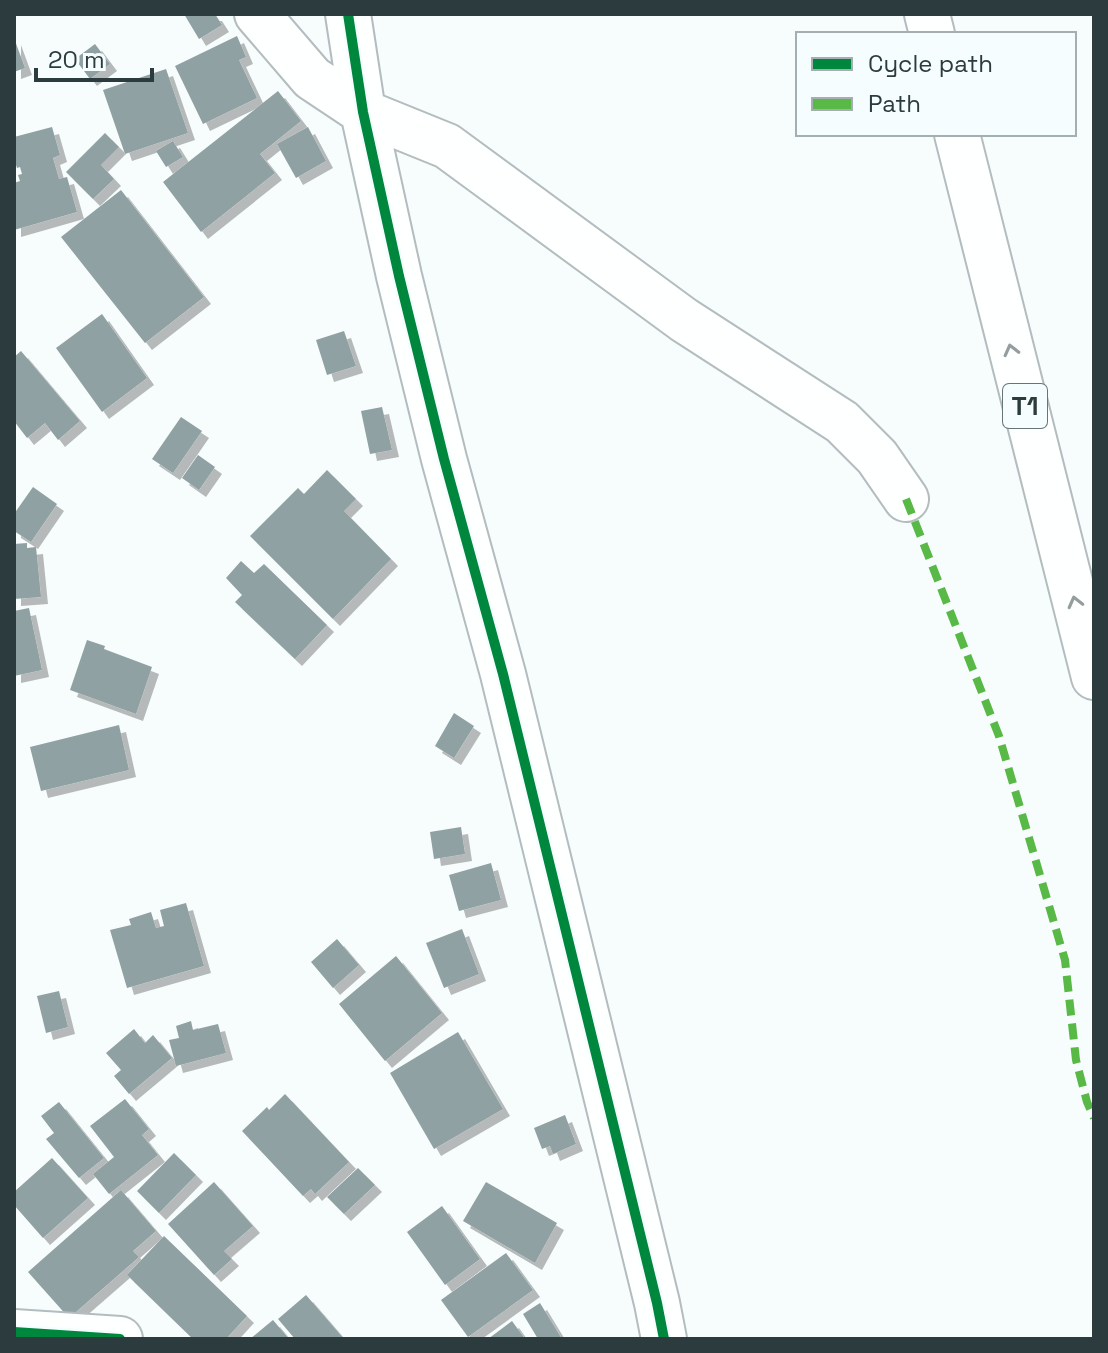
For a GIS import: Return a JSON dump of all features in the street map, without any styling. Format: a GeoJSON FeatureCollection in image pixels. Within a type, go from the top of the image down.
{"type":"FeatureCollection","features":[{"type":"Feature","properties":{"kind":"main road"},"geometry":{"type":"LineString","coordinates":[[257,14],[312,78],[363,112],[447,146],[684,320],[842,422],[877,457],[906,499]]}},
{"type":"Feature","properties":{"kind":"main road"},"geometry":{"type":"LineString","coordinates":[[348,14],[363,112],[399,276],[457,451],[503,674],[664,1339]]}},
{"type":"Feature","properties":{"kind":"main road","name":"T1"},"geometry":{"type":"LineString","coordinates":[[958,136],[1094,677]]}},
{"type":"Feature","properties":{"kind":"main road"},"geometry":{"type":"LineString","coordinates":[[14,1332],[120,1339]]}},
{"type":"Feature","properties":{"kind":"building"},"geometry":{"type":"Polygon","coordinates":[[[184,14],[215,14],[222,25],[199,39],[184,14]]]}},
{"type":"Feature","properties":{"kind":"building"},"geometry":{"type":"Polygon","coordinates":[[[237,36],[246,57],[239,60],[257,98],[203,124],[175,66],[237,36]]]}},
{"type":"Feature","properties":{"kind":"building"},"geometry":{"type":"Polygon","coordinates":[[[14,38],[25,68],[14,72],[14,38]]]}},
{"type":"Feature","properties":{"kind":"building"},"geometry":{"type":"Polygon","coordinates":[[[95,44],[110,64],[90,79],[75,59],[95,44]]]}},
{"type":"Feature","properties":{"kind":"building"},"geometry":{"type":"Polygon","coordinates":[[[166,69],[188,133],[125,154],[103,90],[166,69]]]}},
{"type":"Feature","properties":{"kind":"building"},"geometry":{"type":"Polygon","coordinates":[[[278,91],[301,121],[260,154],[275,173],[201,232],[163,182],[278,91]]]}},
{"type":"Feature","properties":{"kind":"building"},"geometry":{"type":"Polygon","coordinates":[[[52,127],[60,155],[53,158],[59,179],[67,177],[77,212],[14,230],[14,183],[20,181],[18,175],[22,174],[14,159],[14,137],[52,127]]]}},
{"type":"Feature","properties":{"kind":"building"},"geometry":{"type":"Polygon","coordinates":[[[308,127],[326,161],[296,178],[277,144],[308,127]]]}},
{"type":"Feature","properties":{"kind":"building"},"geometry":{"type":"Polygon","coordinates":[[[105,133],[119,147],[101,165],[114,179],[93,199],[66,172],[105,133]]]}},
{"type":"Feature","properties":{"kind":"building"},"geometry":{"type":"Polygon","coordinates":[[[173,141],[183,157],[166,167],[156,151],[173,141]]]}},
{"type":"Feature","properties":{"kind":"building"},"geometry":{"type":"Polygon","coordinates":[[[121,190],[204,297],[145,343],[61,237],[121,190]]]}},
{"type":"Feature","properties":{"kind":"building"},"geometry":{"type":"Polygon","coordinates":[[[102,314],[147,378],[102,412],[56,348],[102,314]]]}},
{"type":"Feature","properties":{"kind":"building"},"geometry":{"type":"Polygon","coordinates":[[[344,331],[356,366],[327,375],[316,340],[344,331]]]}},
{"type":"Feature","properties":{"kind":"building"},"geometry":{"type":"Polygon","coordinates":[[[21,351],[80,421],[58,440],[45,423],[27,438],[14,421],[14,357],[21,351]]]}},
{"type":"Feature","properties":{"kind":"building"},"geometry":{"type":"Polygon","coordinates":[[[382,407],[392,450],[370,454],[361,411],[382,407]]]}},
{"type":"Feature","properties":{"kind":"building"},"geometry":{"type":"Polygon","coordinates":[[[181,417],[202,431],[173,473],[152,459],[181,417]]]}},
{"type":"Feature","properties":{"kind":"building"},"geometry":{"type":"Polygon","coordinates":[[[198,455],[215,467],[199,490],[182,478],[198,455]]]}},
{"type":"Feature","properties":{"kind":"building"},"geometry":{"type":"Polygon","coordinates":[[[327,470],[356,499],[344,511],[391,559],[333,619],[250,536],[298,488],[304,494],[327,470]]]}},
{"type":"Feature","properties":{"kind":"building"},"geometry":{"type":"Polygon","coordinates":[[[33,487],[57,504],[31,542],[14,531],[14,514],[33,487]]]}},
{"type":"Feature","properties":{"kind":"building"},"geometry":{"type":"Polygon","coordinates":[[[27,543],[27,548],[36,547],[41,597],[14,599],[14,544],[27,543]]]}},
{"type":"Feature","properties":{"kind":"building"},"geometry":{"type":"Polygon","coordinates":[[[241,561],[254,573],[264,564],[327,625],[295,659],[235,602],[242,595],[226,578],[241,561]]]}},
{"type":"Feature","properties":{"kind":"building"},"geometry":{"type":"Polygon","coordinates":[[[29,608],[42,670],[14,676],[14,611],[29,608]]]}},
{"type":"Feature","properties":{"kind":"building"},"geometry":{"type":"Polygon","coordinates":[[[87,640],[152,667],[136,714],[70,690],[87,640]]]}},
{"type":"Feature","properties":{"kind":"building"},"geometry":{"type":"Polygon","coordinates":[[[454,713],[474,726],[454,758],[435,746],[454,713]]]}},
{"type":"Feature","properties":{"kind":"building"},"geometry":{"type":"Polygon","coordinates":[[[119,725],[129,770],[41,791],[30,747],[119,725]]]}},
{"type":"Feature","properties":{"kind":"building"},"geometry":{"type":"Polygon","coordinates":[[[461,827],[465,854],[434,859],[430,832],[461,827]]]}},
{"type":"Feature","properties":{"kind":"building"},"geometry":{"type":"Polygon","coordinates":[[[491,863],[501,900],[459,911],[449,875],[491,863]]]}},
{"type":"Feature","properties":{"kind":"building"},"geometry":{"type":"Polygon","coordinates":[[[186,903],[204,966],[127,988],[110,930],[131,925],[129,919],[151,912],[156,928],[164,926],[160,910],[186,903]]]}},
{"type":"Feature","properties":{"kind":"building"},"geometry":{"type":"Polygon","coordinates":[[[462,929],[479,974],[444,988],[426,943],[462,929]]]}},
{"type":"Feature","properties":{"kind":"building"},"geometry":{"type":"Polygon","coordinates":[[[337,939],[359,965],[333,988],[311,962],[337,939]]]}},
{"type":"Feature","properties":{"kind":"building"},"geometry":{"type":"Polygon","coordinates":[[[396,956],[442,1013],[385,1061],[339,1004],[396,956]]]}},
{"type":"Feature","properties":{"kind":"building"},"geometry":{"type":"Polygon","coordinates":[[[59,991],[68,1027],[46,1033],[37,996],[59,991]]]}},
{"type":"Feature","properties":{"kind":"building"},"geometry":{"type":"Polygon","coordinates":[[[191,1021],[193,1030],[218,1024],[226,1053],[176,1066],[169,1040],[179,1038],[176,1026],[191,1021]]]}},
{"type":"Feature","properties":{"kind":"building"},"geometry":{"type":"Polygon","coordinates":[[[134,1029],[145,1043],[153,1035],[172,1058],[129,1094],[114,1076],[121,1070],[106,1053],[134,1029]]]}},
{"type":"Feature","properties":{"kind":"building"},"geometry":{"type":"Polygon","coordinates":[[[458,1032],[503,1109],[434,1149],[390,1073],[458,1032]]]}},
{"type":"Feature","properties":{"kind":"building"},"geometry":{"type":"Polygon","coordinates":[[[285,1094],[349,1162],[315,1194],[311,1189],[303,1196],[242,1131],[285,1094]]]}},
{"type":"Feature","properties":{"kind":"building"},"geometry":{"type":"Polygon","coordinates":[[[125,1099],[149,1129],[142,1135],[158,1155],[109,1194],[93,1174],[114,1157],[90,1126],[125,1099]]]}},
{"type":"Feature","properties":{"kind":"building"},"geometry":{"type":"Polygon","coordinates":[[[59,1102],[104,1158],[79,1178],[46,1139],[54,1133],[41,1116],[59,1102]]]}},
{"type":"Feature","properties":{"kind":"building"},"geometry":{"type":"Polygon","coordinates":[[[565,1115],[576,1144],[553,1154],[550,1146],[542,1149],[534,1128],[565,1115]]]}},
{"type":"Feature","properties":{"kind":"building"},"geometry":{"type":"Polygon","coordinates":[[[174,1153],[196,1175],[159,1213],[137,1191],[174,1153]]]}},
{"type":"Feature","properties":{"kind":"building"},"geometry":{"type":"Polygon","coordinates":[[[52,1158],[88,1198],[43,1238],[14,1205],[14,1192],[52,1158]]]}},
{"type":"Feature","properties":{"kind":"building"},"geometry":{"type":"Polygon","coordinates":[[[358,1168],[375,1185],[344,1214],[327,1197],[358,1168]]]}},
{"type":"Feature","properties":{"kind":"building"},"geometry":{"type":"Polygon","coordinates":[[[214,1182],[253,1226],[224,1251],[232,1259],[214,1275],[168,1224],[214,1182]]]}},
{"type":"Feature","properties":{"kind":"building"},"geometry":{"type":"Polygon","coordinates":[[[486,1182],[557,1223],[535,1263],[463,1221],[486,1182]]]}},
{"type":"Feature","properties":{"kind":"building"},"geometry":{"type":"Polygon","coordinates":[[[121,1190],[156,1231],[133,1251],[139,1257],[69,1318],[28,1272],[121,1190]]]}},
{"type":"Feature","properties":{"kind":"building"},"geometry":{"type":"Polygon","coordinates":[[[442,1206],[480,1259],[445,1285],[407,1232],[442,1206]]]}},
{"type":"Feature","properties":{"kind":"building"},"geometry":{"type":"Polygon","coordinates":[[[164,1236],[247,1316],[226,1339],[193,1339],[127,1275],[164,1236]]]}},
{"type":"Feature","properties":{"kind":"building"},"geometry":{"type":"Polygon","coordinates":[[[506,1253],[533,1290],[468,1337],[441,1300],[506,1253]]]}},
{"type":"Feature","properties":{"kind":"building"},"geometry":{"type":"Polygon","coordinates":[[[306,1295],[344,1339],[295,1339],[278,1319],[306,1295]]]}},
{"type":"Feature","properties":{"kind":"building"},"geometry":{"type":"Polygon","coordinates":[[[540,1303],[562,1339],[538,1339],[523,1314],[540,1303]]]}},
{"type":"Feature","properties":{"kind":"building"},"geometry":{"type":"Polygon","coordinates":[[[273,1320],[289,1339],[250,1339],[273,1320]]]}},
{"type":"Feature","properties":{"kind":"building"},"geometry":{"type":"Polygon","coordinates":[[[512,1321],[525,1339],[488,1339],[512,1321]]]}},
{"type":"Feature","properties":{"kind":"marked path"},"geometry":{"type":"LineString","coordinates":[[906,499],[999,736],[1065,960],[1076,1060],[1094,1118]]}},
{"type":"Feature","properties":{"kind":"cycle path"},"geometry":{"type":"LineString","coordinates":[[348,14],[363,112],[399,276],[444,459],[503,674],[664,1339]]}},
{"type":"Feature","properties":{"kind":"cycle path"},"geometry":{"type":"LineString","coordinates":[[14,1332],[120,1339]]}}]}
